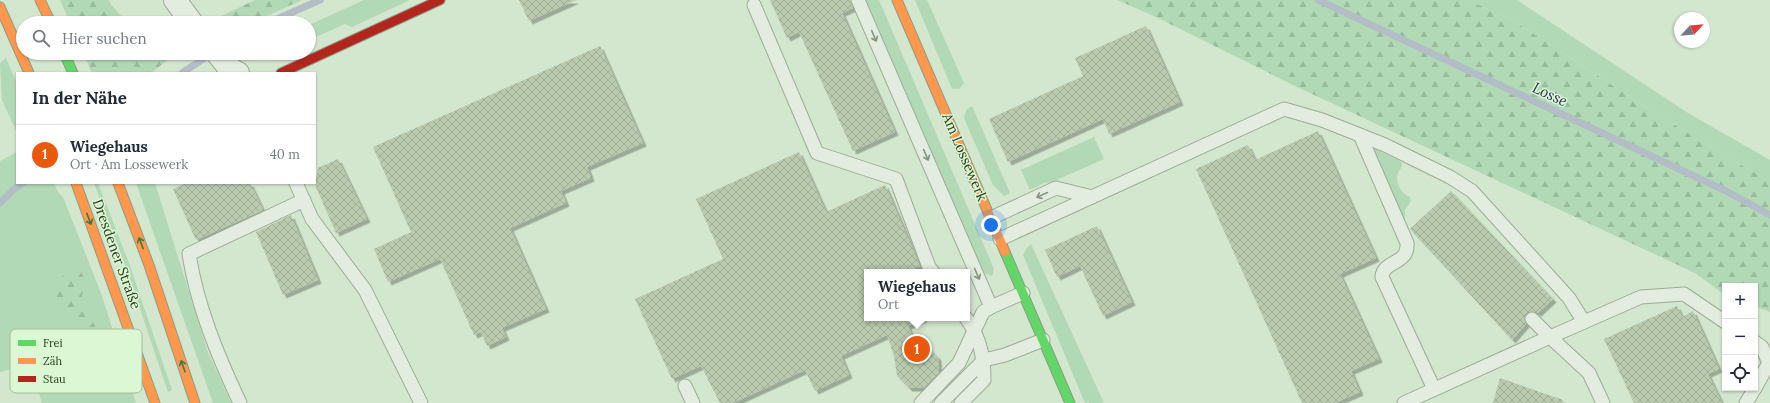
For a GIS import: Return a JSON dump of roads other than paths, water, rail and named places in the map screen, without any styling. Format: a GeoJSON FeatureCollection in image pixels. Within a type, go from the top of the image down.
{"type":"FeatureCollection","features":[{"type":"Feature","properties":{"kind":"street"},"geometry":{"type":"LineString","coordinates":[[40,0],[48,16]]}},
{"type":"Feature","properties":{"kind":"street"},"geometry":{"type":"LineString","coordinates":[[175,0],[187,16]]}},
{"type":"Feature","properties":{"kind":"street"},"geometry":{"type":"LineString","coordinates":[[316,57],[440,0]]}},
{"type":"Feature","properties":{"kind":"street","name":"Am Lossewerk"},"geometry":{"type":"LineString","coordinates":[[897,0],[1070,403]]}},
{"type":"Feature","properties":{"kind":"street"},"geometry":{"type":"LineString","coordinates":[[0,7],[16,43]]}},
{"type":"Feature","properties":{"kind":"street"},"geometry":{"type":"LineString","coordinates":[[23,60],[29,72]]}},
{"type":"Feature","properties":{"kind":"street"},"geometry":{"type":"LineString","coordinates":[[67,60],[73,72]]}},
{"type":"Feature","properties":{"kind":"street"},"geometry":{"type":"LineString","coordinates":[[283,72],[309,60]]}},
{"type":"Feature","properties":{"kind":"street","name":"Dresdener Straße"},"geometry":{"type":"LineString","coordinates":[[76,184],[130,329]]}},
{"type":"Feature","properties":{"kind":"street","name":"Dresdener Straße"},"geometry":{"type":"LineString","coordinates":[[118,184],[149,265],[195,403]]}},
{"type":"Feature","properties":{"kind":"street","name":"Dresdener Straße"},"geometry":{"type":"LineString","coordinates":[[142,365],[155,403]]}},
{"type":"Feature","properties":{"kind":"lane"},"geometry":{"type":"LineString","coordinates":[[858,0],[991,307]]}},
{"type":"Feature","properties":{"kind":"lane"},"geometry":{"type":"LineString","coordinates":[[754,5],[816,153],[896,179],[931,269]]}},
{"type":"Feature","properties":{"kind":"lane"},"geometry":{"type":"LineString","coordinates":[[1000,239],[1284,109],[1322,120],[1360,134],[1450,177],[1472,191],[1569,298],[1584,322]]}},
{"type":"Feature","properties":{"kind":"lane"},"geometry":{"type":"LineString","coordinates":[[1360,134],[1407,243],[1407,250],[1404,256],[1385,270],[1382,277],[1434,389]]}},
{"type":"Feature","properties":{"kind":"lane"},"geometry":{"type":"LineString","coordinates":[[296,184],[312,218],[365,290],[421,403]]}},
{"type":"Feature","properties":{"kind":"lane"},"geometry":{"type":"LineString","coordinates":[[990,218],[1056,188],[1092,197]]}},
{"type":"Feature","properties":{"kind":"lane"},"geometry":{"type":"LineString","coordinates":[[240,403],[218,354],[193,280],[189,254],[304,200]]}},
{"type":"Feature","properties":{"kind":"lane"},"geometry":{"type":"LineString","coordinates":[[921,403],[959,363],[983,312],[1023,293]]}},
{"type":"Feature","properties":{"kind":"lane"},"geometry":{"type":"LineString","coordinates":[[1404,403],[1641,297],[1684,294],[1722,320]]}},
{"type":"Feature","properties":{"kind":"lane"},"geometry":{"type":"LineString","coordinates":[[1532,319],[1589,373],[1602,403]]}},
{"type":"Feature","properties":{"kind":"lane"},"geometry":{"type":"LineString","coordinates":[[962,403],[984,380],[984,360],[975,330],[968,321]]}},
{"type":"Feature","properties":{"kind":"lane"},"geometry":{"type":"LineString","coordinates":[[941,403],[984,360],[1005,355],[1043,340]]}},
{"type":"Feature","properties":{"kind":"lane"},"geometry":{"type":"LineString","coordinates":[[1758,344],[1762,347],[1769,363],[1758,383]]}},
{"type":"Feature","properties":{"kind":"lane"},"geometry":{"type":"LineString","coordinates":[[686,386],[693,403]]}},
{"type":"Feature","properties":{"kind":"lane"},"geometry":{"type":"LineString","coordinates":[[1746,403],[1753,391]]}},
{"type":"Feature","properties":{"kind":"waterway","name":"Losse"},"geometry":{"type":"LineString","coordinates":[[284,16],[320,0]]}},
{"type":"Feature","properties":{"kind":"waterway","name":"Losse"},"geometry":{"type":"LineString","coordinates":[[1318,0],[1726,191],[1770,215]]}},
{"type":"Feature","properties":{"kind":"waterway","name":"Losse"},"geometry":{"type":"LineString","coordinates":[[184,72],[202,60]]}},
{"type":"Feature","properties":{"kind":"waterway","name":"Losse"},"geometry":{"type":"LineString","coordinates":[[0,203],[14,189],[22,184]]}},
{"type":"Feature","properties":{"kind":"place","name":"Wiegehaus"},"geometry":{"type":"Point","coordinates":[917,349]}}]}
